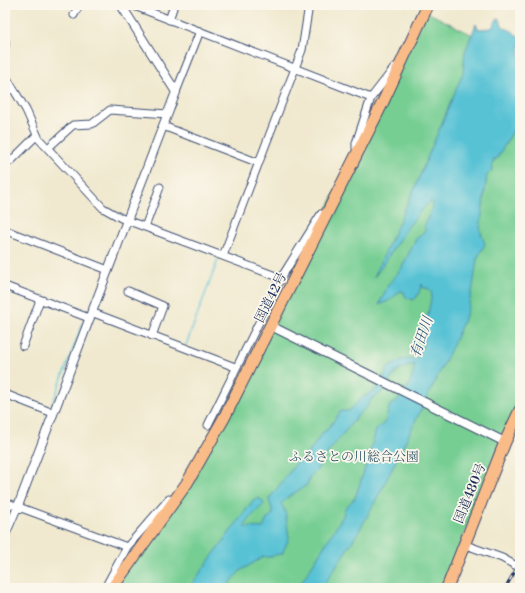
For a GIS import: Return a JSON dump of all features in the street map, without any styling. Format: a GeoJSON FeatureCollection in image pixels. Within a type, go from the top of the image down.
{"type":"FeatureCollection","features":[{"type":"Feature","properties":{"kind":"highway","name":"国道42号"},"geometry":{"type":"LineString","coordinates":[[112,588],[174,501],[218,430],[273,327],[328,212],[401,67],[428,5]]}},
{"type":"Feature","properties":{"kind":"highway","name":"国道480号"},"geometry":{"type":"LineString","coordinates":[[447,588],[501,440],[520,410]]}},
{"type":"Feature","properties":{"kind":"street"},"geometry":{"type":"LineString","coordinates":[[74,15],[79,5]]}},
{"type":"Feature","properties":{"kind":"street"},"geometry":{"type":"LineString","coordinates":[[121,5],[176,92]]}},
{"type":"Feature","properties":{"kind":"street"},"geometry":{"type":"LineString","coordinates":[[132,5],[371,98]]}},
{"type":"Feature","properties":{"kind":"street"},"geometry":{"type":"LineString","coordinates":[[169,20],[174,5]]}},
{"type":"Feature","properties":{"kind":"street"},"geometry":{"type":"LineString","coordinates":[[223,256],[304,46],[309,5]]}},
{"type":"Feature","properties":{"kind":"street"},"geometry":{"type":"LineString","coordinates":[[5,536],[18,506],[200,31]]}},
{"type":"Feature","properties":{"kind":"street"},"geometry":{"type":"LineString","coordinates":[[5,41],[5,46]]}},
{"type":"Feature","properties":{"kind":"street"},"geometry":{"type":"LineString","coordinates":[[359,150],[356,148],[356,143],[371,98],[396,66],[401,67]]}},
{"type":"Feature","properties":{"kind":"street"},"geometry":{"type":"LineString","coordinates":[[5,75],[26,110],[37,135],[104,208],[127,220],[281,278]]}},
{"type":"Feature","properties":{"kind":"street"},"geometry":{"type":"LineString","coordinates":[[48,148],[73,125],[92,124],[110,110],[168,114]]}},
{"type":"Feature","properties":{"kind":"street"},"geometry":{"type":"LineString","coordinates":[[163,126],[259,163]]}},
{"type":"Feature","properties":{"kind":"street"},"geometry":{"type":"LineString","coordinates":[[5,164],[11,161],[37,135]]}},
{"type":"Feature","properties":{"kind":"street"},"geometry":{"type":"LineString","coordinates":[[145,227],[160,187]]}},
{"type":"Feature","properties":{"kind":"street"},"geometry":{"type":"LineString","coordinates":[[208,425],[235,367],[281,278],[323,212],[328,212]]}},
{"type":"Feature","properties":{"kind":"street"},"geometry":{"type":"LineString","coordinates":[[5,230],[108,270]]}},
{"type":"Feature","properties":{"kind":"street"},"geometry":{"type":"LineString","coordinates":[[5,286],[40,300],[152,336],[235,367]]}},
{"type":"Feature","properties":{"kind":"street"},"geometry":{"type":"LineString","coordinates":[[128,292],[163,306],[152,336]]}},
{"type":"Feature","properties":{"kind":"street"},"geometry":{"type":"LineString","coordinates":[[23,346],[40,300]]}},
{"type":"Feature","properties":{"kind":"street"},"geometry":{"type":"LineString","coordinates":[[273,327],[501,440]]}},
{"type":"Feature","properties":{"kind":"street"},"geometry":{"type":"LineString","coordinates":[[5,394],[53,413]]}},
{"type":"Feature","properties":{"kind":"street"},"geometry":{"type":"LineString","coordinates":[[105,588],[127,547],[169,500],[174,501]]}},
{"type":"Feature","properties":{"kind":"street"},"geometry":{"type":"LineString","coordinates":[[5,502],[127,547]]}},
{"type":"Feature","properties":{"kind":"street"},"geometry":{"type":"LineString","coordinates":[[463,544],[502,558],[520,568]]}},
{"type":"Feature","properties":{"kind":"green space","name":"ふるさとの川総合公園"},"geometry":{"type":"Polygon","coordinates":[[[427,12],[520,59],[520,401],[507,426],[443,588],[114,588],[187,485],[427,12]]]}},
{"type":"Feature","properties":{"kind":"water"},"geometry":{"type":"Polygon","coordinates":[[[497,19],[500,19],[505,28],[520,36],[520,119],[496,160],[494,158],[492,170],[487,175],[480,230],[485,244],[477,259],[473,287],[466,315],[452,347],[382,489],[359,531],[322,588],[298,588],[343,516],[345,508],[355,498],[376,430],[385,422],[390,405],[400,398],[410,383],[415,364],[397,371],[381,393],[372,398],[367,407],[359,414],[322,460],[317,470],[310,477],[307,485],[288,497],[281,504],[285,510],[289,538],[282,554],[263,557],[240,571],[226,588],[221,588],[219,585],[216,588],[189,588],[254,499],[261,499],[264,504],[244,527],[263,528],[267,519],[273,514],[269,499],[297,462],[304,459],[323,432],[327,430],[341,411],[349,411],[362,398],[378,388],[388,368],[401,360],[417,358],[422,348],[425,329],[423,327],[427,319],[432,294],[428,288],[423,288],[422,284],[417,297],[413,300],[406,297],[404,292],[400,291],[390,300],[379,305],[388,285],[401,269],[416,239],[426,230],[424,228],[433,204],[431,201],[408,227],[374,277],[415,187],[463,73],[465,52],[476,24],[478,29],[492,28],[497,19]]]}},
{"type":"Feature","properties":{"kind":"waterway"},"geometry":{"type":"LineString","coordinates":[[186,345],[219,257]]}},
{"type":"Feature","properties":{"kind":"waterway"},"geometry":{"type":"LineString","coordinates":[[86,314],[88,309],[90,309]]}},
{"type":"Feature","properties":{"kind":"waterway"},"geometry":{"type":"LineString","coordinates":[[50,410],[84,320]]}},
{"type":"Feature","properties":{"kind":"waterway"},"geometry":{"type":"LineString","coordinates":[[43,430],[49,413]]}},
{"type":"Feature","properties":{"kind":"railway"},"geometry":{"type":"LineString","coordinates":[[505,588],[520,563]]}},
{"type":"Feature","properties":{"kind":"water label","name":"有田川"},"geometry":{"type":"Point","coordinates":[421,337]}}]}
